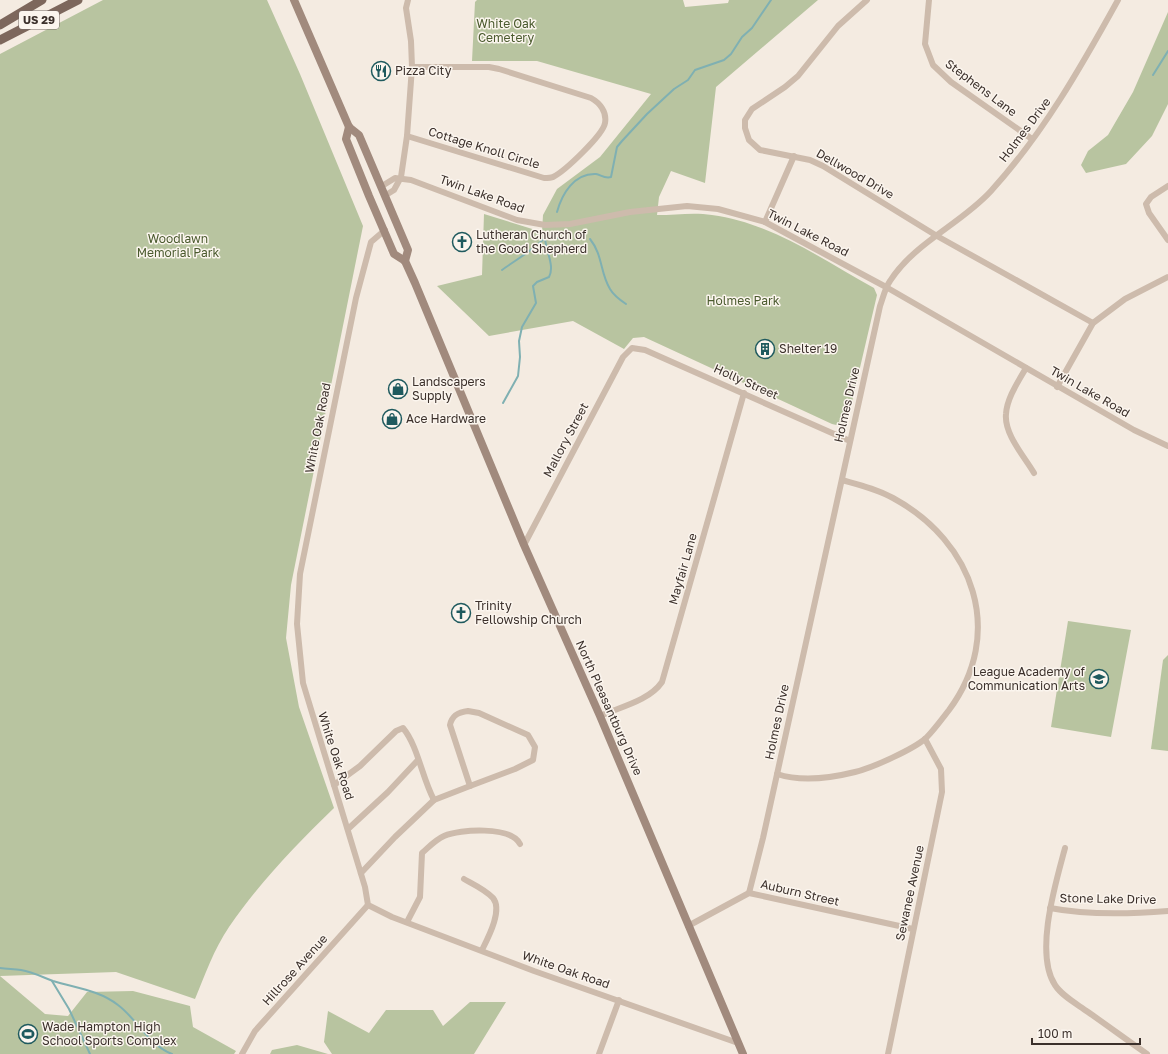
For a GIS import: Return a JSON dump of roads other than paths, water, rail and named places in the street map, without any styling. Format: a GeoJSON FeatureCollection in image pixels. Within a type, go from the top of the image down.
{"type":"FeatureCollection","features":[{"type":"Feature","properties":{"kind":"main road","name":"US 29"},"geometry":{"type":"LineString","coordinates":[[1,24],[42,0]]}},
{"type":"Feature","properties":{"kind":"main road","name":"US 29"},"geometry":{"type":"LineString","coordinates":[[0,40],[78,0]]}},
{"type":"Feature","properties":{"kind":"main road","name":"North Pleasantburg Drive"},"geometry":{"type":"LineString","coordinates":[[294,0],[349,126],[359,135],[386,195],[408,250],[405,261]]}},
{"type":"Feature","properties":{"kind":"main road","name":"North Pleasantburg Drive"},"geometry":{"type":"LineString","coordinates":[[349,126],[346,139],[394,254],[405,261],[524,545],[600,716],[743,1054]]}},
{"type":"Feature","properties":{"kind":"street"},"geometry":{"type":"LineString","coordinates":[[386,195],[394,190],[401,178],[407,136],[412,67],[412,41],[406,8],[408,0]]}},
{"type":"Feature","properties":{"kind":"street","name":"Dellwood Drive"},"geometry":{"type":"LineString","coordinates":[[867,0],[838,26],[798,76],[786,87],[748,113],[745,120],[745,128],[749,140],[760,150],[810,160],[823,166],[937,236],[1094,323]]}},
{"type":"Feature","properties":{"kind":"street","name":"Stephens Lane"},"geometry":{"type":"LineString","coordinates":[[929,0],[925,44],[933,65],[951,82],[1032,139]]}},
{"type":"Feature","properties":{"kind":"street","name":"Holmes Drive"},"geometry":{"type":"LineString","coordinates":[[749,893],[777,774],[792,700],[880,306],[886,287],[912,254],[937,236],[986,196],[1032,139],[1065,94],[1118,0]]}},
{"type":"Feature","properties":{"kind":"street","name":"Cottage Knoll Circle"},"geometry":{"type":"LineString","coordinates":[[407,136],[544,178],[549,178],[565,169],[602,131],[606,122],[603,108],[591,98],[499,69],[489,67],[412,67]]}},
{"type":"Feature","properties":{"kind":"street"},"geometry":{"type":"LineString","coordinates":[[765,222],[794,156]]}},
{"type":"Feature","properties":{"kind":"street"},"geometry":{"type":"LineString","coordinates":[[382,186],[395,178],[401,178]]}},
{"type":"Feature","properties":{"kind":"street","name":"Twin Lake Road"},"geometry":{"type":"LineString","coordinates":[[401,178],[412,180],[517,220],[546,225],[565,225],[647,210],[687,206],[718,209],[765,222],[886,287],[1134,430],[1168,446]]}},
{"type":"Feature","properties":{"kind":"street"},"geometry":{"type":"LineString","coordinates":[[1168,186],[1151,197],[1146,204],[1149,214],[1168,240]]}},
{"type":"Feature","properties":{"kind":"street","name":"White Oak Road"},"geometry":{"type":"LineString","coordinates":[[385,230],[371,242],[356,298],[300,574],[297,624],[303,683],[361,873],[368,905],[407,922],[534,971],[738,1043]]}},
{"type":"Feature","properties":{"kind":"street"},"geometry":{"type":"LineString","coordinates":[[1057,386],[1094,323],[1125,299],[1168,277]]}},
{"type":"Feature","properties":{"kind":"street","name":"Mallory Street"},"geometry":{"type":"LineString","coordinates":[[524,545],[623,357],[632,348]]}},
{"type":"Feature","properties":{"kind":"street","name":"Holly Street"},"geometry":{"type":"LineString","coordinates":[[632,348],[645,350],[850,440]]}},
{"type":"Feature","properties":{"kind":"street"},"geometry":{"type":"LineString","coordinates":[[1026,368],[1012,395],[1006,412],[1006,420],[1009,431],[1034,473]]}},
{"type":"Feature","properties":{"kind":"street","name":"Mayfair Lane"},"geometry":{"type":"LineString","coordinates":[[600,716],[649,695],[657,689],[662,682],[744,393]]}},
{"type":"Feature","properties":{"kind":"street"},"geometry":{"type":"LineString","coordinates":[[777,774],[784,776],[814,778],[845,774],[882,762],[925,739],[956,700],[973,667],[979,628],[978,612],[972,587],[948,545],[908,507],[883,493],[842,480]]}},
{"type":"Feature","properties":{"kind":"street"},"geometry":{"type":"LineString","coordinates":[[361,873],[434,800],[470,786],[531,762],[535,750],[533,740],[528,735],[479,713],[468,711],[456,714],[452,719],[451,728],[470,786]]}},
{"type":"Feature","properties":{"kind":"street"},"geometry":{"type":"LineString","coordinates":[[334,785],[360,766],[400,728],[403,728],[409,737],[428,789],[434,800]]}},
{"type":"Feature","properties":{"kind":"street","name":"Sewanee Avenue"},"geometry":{"type":"LineString","coordinates":[[888,1054],[913,929],[937,825],[942,792],[941,769],[925,739]]}},
{"type":"Feature","properties":{"kind":"street"},"geometry":{"type":"LineString","coordinates":[[348,829],[388,792],[418,760]]}},
{"type":"Feature","properties":{"kind":"street"},"geometry":{"type":"LineString","coordinates":[[407,922],[420,897],[422,853],[435,842],[451,834],[474,830],[509,835],[515,838],[520,844]]}},
{"type":"Feature","properties":{"kind":"street"},"geometry":{"type":"LineString","coordinates":[[1050,908],[1065,848]]}},
{"type":"Feature","properties":{"kind":"street"},"geometry":{"type":"LineString","coordinates":[[464,878],[494,898],[497,908],[496,915],[482,950]]}},
{"type":"Feature","properties":{"kind":"street","name":"Auburn Street"},"geometry":{"type":"LineString","coordinates":[[688,926],[749,893],[913,929]]}},
{"type":"Feature","properties":{"kind":"street","name":"Hillrose Avenue"},"geometry":{"type":"LineString","coordinates":[[242,1054],[255,1031],[368,905]]}},
{"type":"Feature","properties":{"kind":"street","name":"Stone Lake Drive"},"geometry":{"type":"LineString","coordinates":[[1147,1054],[1080,1006],[1055,985],[1051,976],[1048,960],[1047,925],[1050,908],[1064,911],[1141,913],[1168,911]]}},
{"type":"Feature","properties":{"kind":"street"},"geometry":{"type":"LineString","coordinates":[[599,1054],[619,1000]]}},
{"type":"Feature","properties":{"kind":"waterway"},"geometry":{"type":"LineString","coordinates":[[557,212],[562,198],[570,186],[581,177],[596,174],[611,177],[617,147],[622,141],[647,114],[674,89],[688,80],[695,70],[724,60],[731,54],[742,37],[752,28],[771,0]]}},
{"type":"Feature","properties":{"kind":"waterway"},"geometry":{"type":"LineString","coordinates":[[1153,75],[1168,51]]}},
{"type":"Feature","properties":{"kind":"waterway"},"geometry":{"type":"LineString","coordinates":[[502,270],[533,249],[547,235]]}},
{"type":"Feature","properties":{"kind":"waterway"},"geometry":{"type":"LineString","coordinates":[[546,236],[557,238]]}},
{"type":"Feature","properties":{"kind":"waterway"},"geometry":{"type":"LineString","coordinates":[[503,403],[518,376],[520,357],[519,341],[522,327],[536,303],[533,286],[537,282],[549,277],[551,273],[551,264],[545,238]]}},
{"type":"Feature","properties":{"kind":"waterway"},"geometry":{"type":"LineString","coordinates":[[590,239],[597,251],[604,277],[610,289],[615,296],[626,304]]}},
{"type":"Feature","properties":{"kind":"waterway"},"geometry":{"type":"LineString","coordinates":[[0,968],[30,972],[53,981],[103,996],[111,1000],[125,1011],[156,1045],[172,1054]]}},
{"type":"Feature","properties":{"kind":"waterway"},"geometry":{"type":"LineString","coordinates":[[52,981],[69,1009],[90,1054]]}},
{"type":"Feature","properties":{"kind":"place","name":"Pizza City"},"geometry":{"type":"Point","coordinates":[381,71]}},
{"type":"Feature","properties":{"kind":"place","name":"Lutheran Church of the Good Shepherd"},"geometry":{"type":"Point","coordinates":[462,242]}},
{"type":"Feature","properties":{"kind":"place","name":"Shelter 19"},"geometry":{"type":"Point","coordinates":[765,349]}},
{"type":"Feature","properties":{"kind":"place","name":"Landscapers Supply"},"geometry":{"type":"Point","coordinates":[398,389]}},
{"type":"Feature","properties":{"kind":"place","name":"Ace Hardware"},"geometry":{"type":"Point","coordinates":[392,419]}},
{"type":"Feature","properties":{"kind":"place","name":"Trinity Fellowship Church"},"geometry":{"type":"Point","coordinates":[461,613]}},
{"type":"Feature","properties":{"kind":"place","name":"League Academy of Communication Arts"},"geometry":{"type":"Point","coordinates":[1099,679]}},
{"type":"Feature","properties":{"kind":"place","name":"Wade Hampton High School Sports Complex"},"geometry":{"type":"Point","coordinates":[28,1034]}},
{"type":"Feature","properties":{"kind":"park label","name":"White Oak Cemetery"},"geometry":{"type":"Point","coordinates":[506,31]}},
{"type":"Feature","properties":{"kind":"park label","name":"Woodlawn Memorial Park"},"geometry":{"type":"Point","coordinates":[178,246]}},
{"type":"Feature","properties":{"kind":"park label","name":"Holmes Park"},"geometry":{"type":"Point","coordinates":[743,301]}}]}
